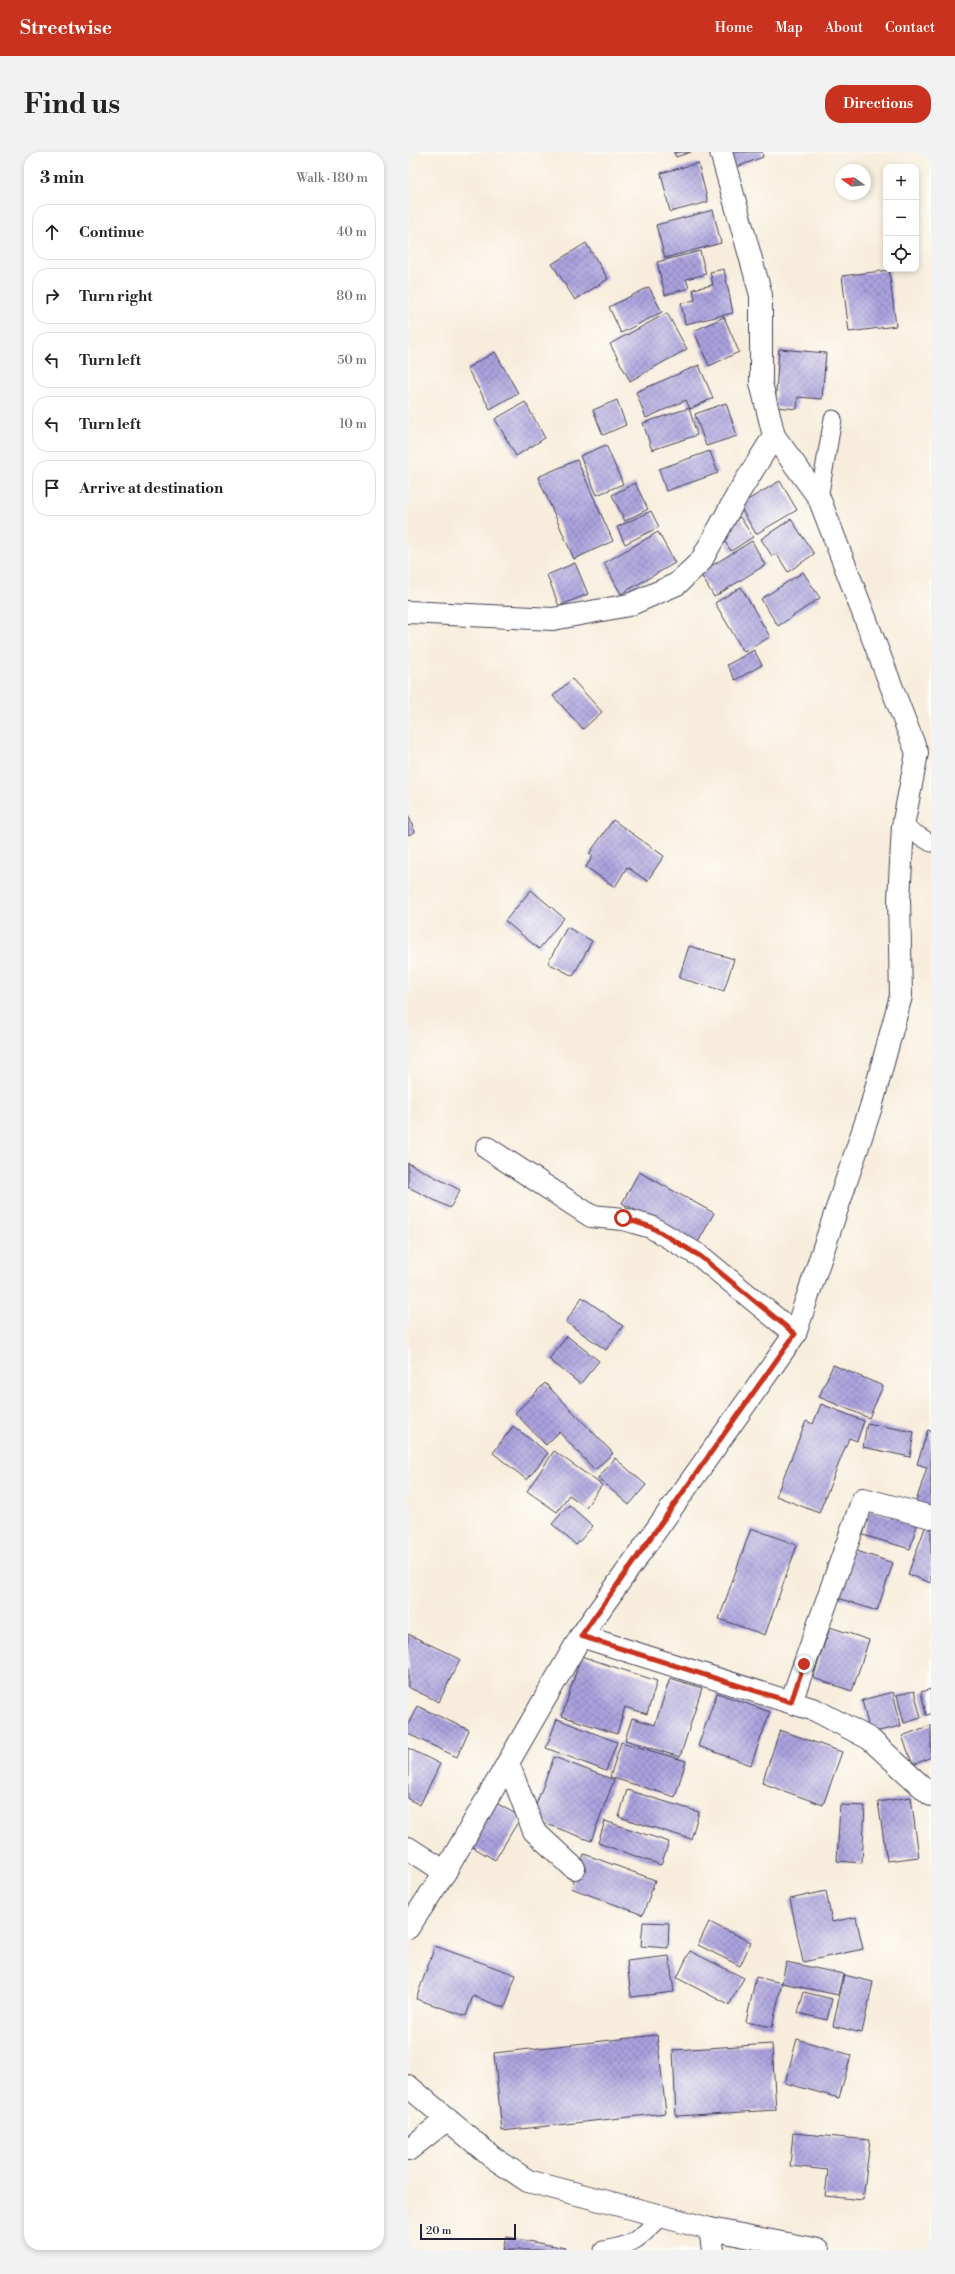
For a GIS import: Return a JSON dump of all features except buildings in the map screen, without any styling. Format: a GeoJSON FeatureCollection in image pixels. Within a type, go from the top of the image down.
{"type":"FeatureCollection","features":[{"type":"Feature","properties":{"kind":"street"},"geometry":{"type":"LineString","coordinates":[[408,1928],[445,1872],[581,1636],[795,1334],[871,1107],[901,996],[899,899],[903,826],[924,751],[819,498],[774,436],[761,383],[761,294],[721,152]]}},
{"type":"Feature","properties":{"kind":"street"},"geometry":{"type":"LineString","coordinates":[[408,612],[553,619],[628,606],[677,584],[701,561],[739,492],[774,436]]}},
{"type":"Feature","properties":{"kind":"street"},"geometry":{"type":"LineString","coordinates":[[487,1148],[591,1216],[623,1218],[651,1227],[700,1256],[795,1334]]}},
{"type":"Feature","properties":{"kind":"street"},"geometry":{"type":"LineString","coordinates":[[791,1702],[863,1499],[931,1516]]}},
{"type":"Feature","properties":{"kind":"street"},"geometry":{"type":"LineString","coordinates":[[581,1636],[815,1710],[870,1739],[931,1795]]}},
{"type":"Feature","properties":{"kind":"street"},"geometry":{"type":"LineString","coordinates":[[508,1763],[534,1831],[574,1868]]}},
{"type":"Feature","properties":{"kind":"street"},"geometry":{"type":"LineString","coordinates":[[408,1848],[445,1872]]}},
{"type":"Feature","properties":{"kind":"street"},"geometry":{"type":"LineString","coordinates":[[408,2086],[446,2120],[492,2157],[528,2181],[662,2216],[712,2239],[818,2250]]}},
{"type":"Feature","properties":{"kind":"street"},"geometry":{"type":"LineString","coordinates":[[408,2150],[446,2120]]}},
{"type":"Feature","properties":{"kind":"lane"},"geometry":{"type":"LineString","coordinates":[[819,498],[833,419]]}},
{"type":"Feature","properties":{"kind":"lane"},"geometry":{"type":"LineString","coordinates":[[903,826],[931,843]]}},
{"type":"Feature","properties":{"kind":"lane"},"geometry":{"type":"LineString","coordinates":[[603,2250],[630,2245],[662,2216]]}},
{"type":"Feature","properties":{"kind":"route"},"geometry":{"type":"LineString","coordinates":[[623,1218],[651,1227],[700,1256],[795,1334],[581,1636],[791,1702],[804,1664]]}}]}
